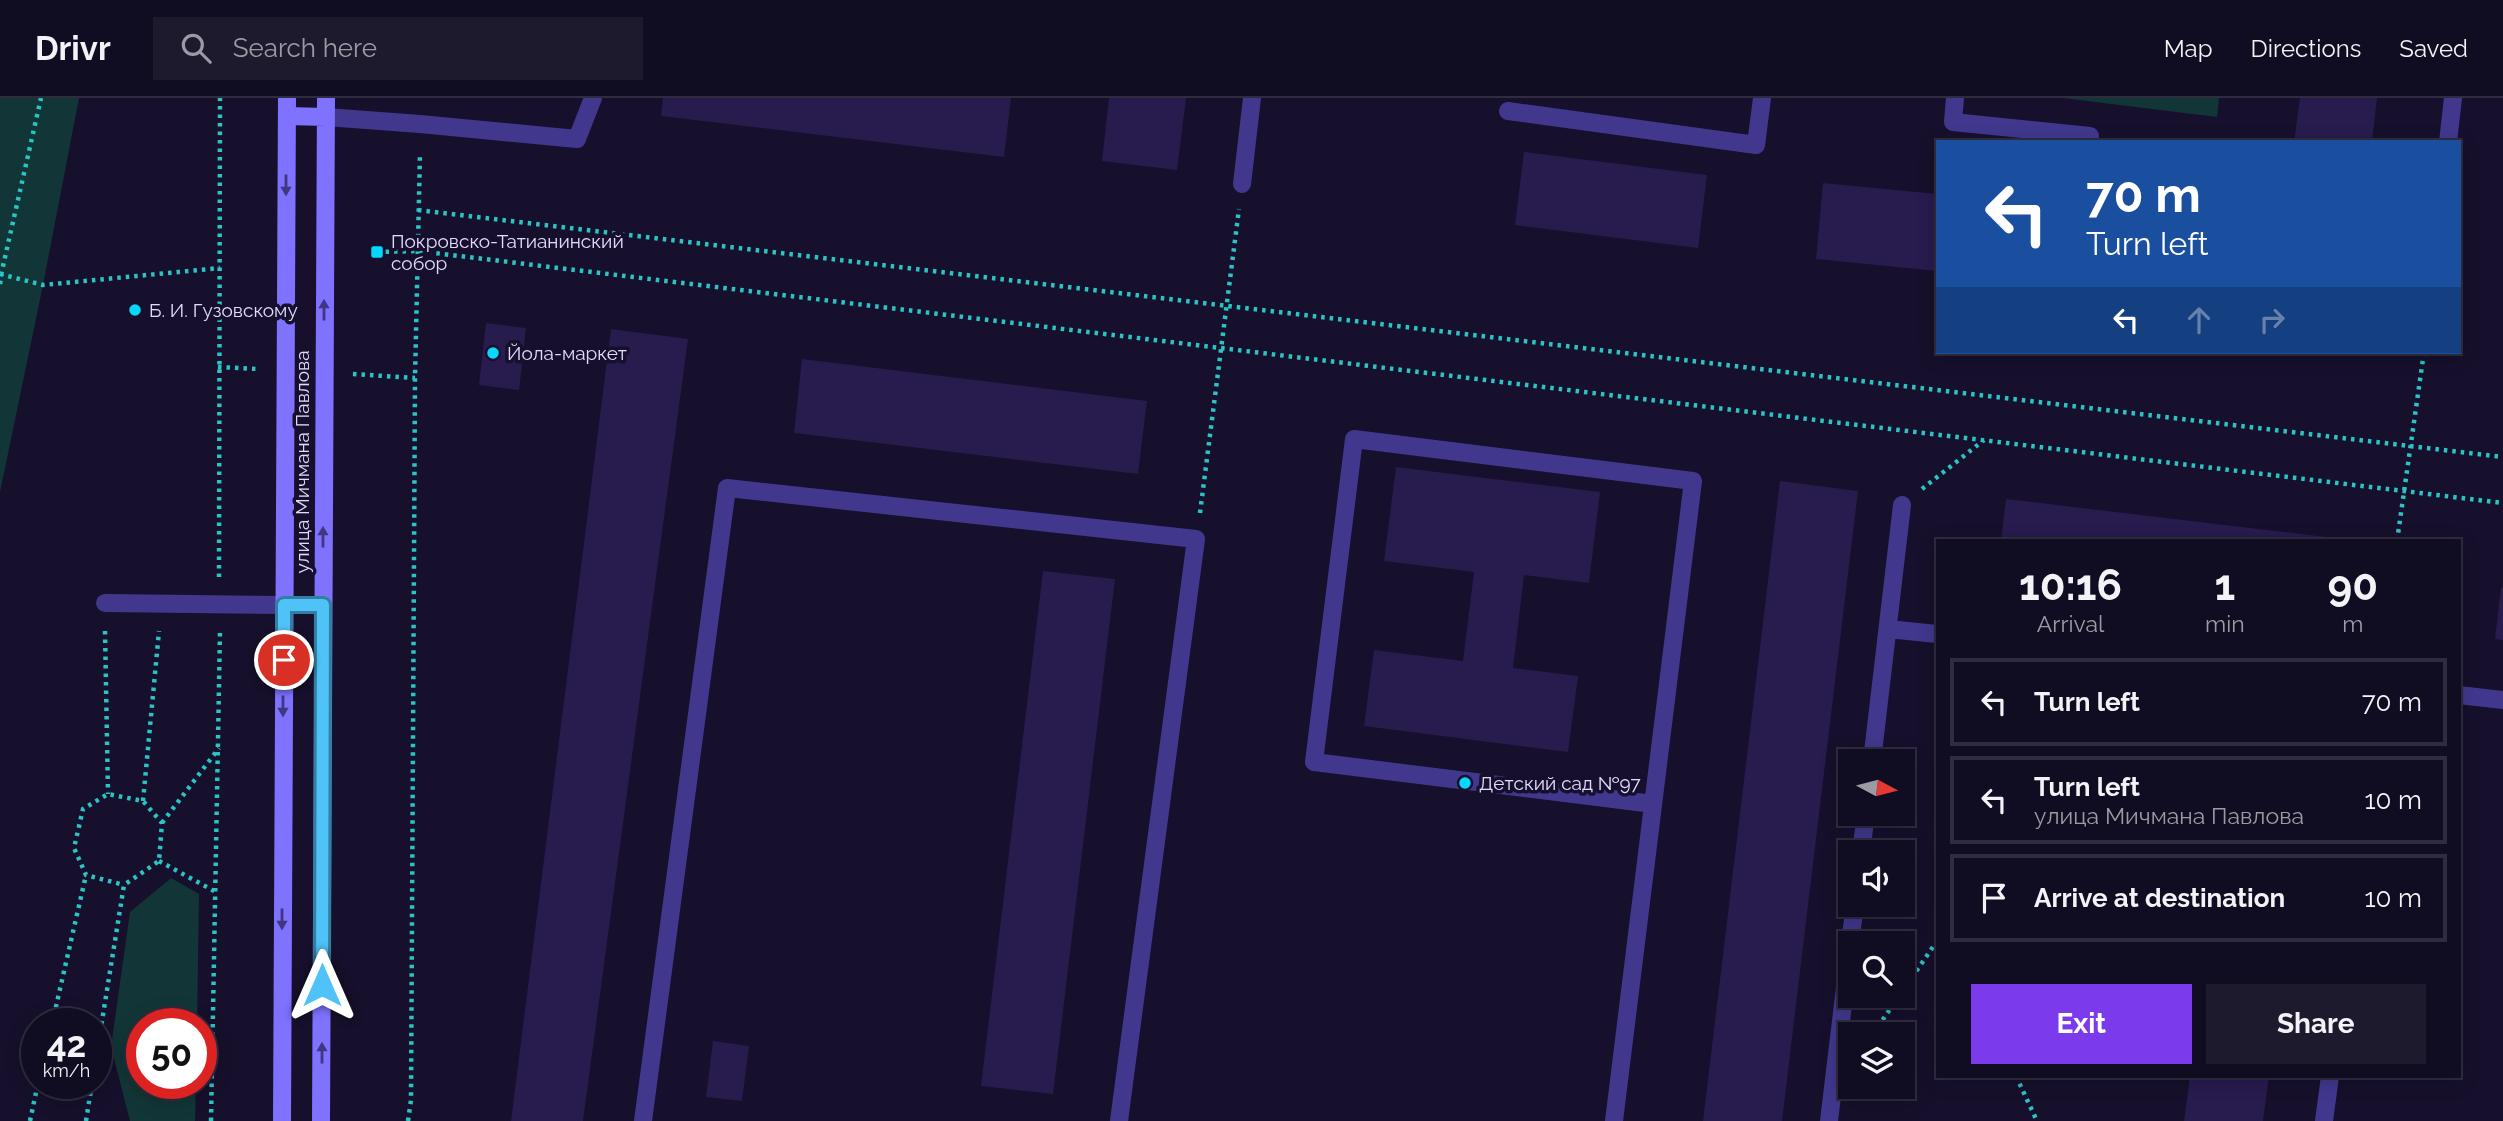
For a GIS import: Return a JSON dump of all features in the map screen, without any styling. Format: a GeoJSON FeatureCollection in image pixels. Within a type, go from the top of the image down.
{"type":"FeatureCollection","features":[{"type":"Feature","properties":{"kind":"main road","name":"улица Мичмана Павлова"},"geometry":{"type":"LineString","coordinates":[[321,1121],[326,98]]}},
{"type":"Feature","properties":{"kind":"main road","name":"улица Мичмана Павлова"},"geometry":{"type":"LineString","coordinates":[[282,1121],[287,107]]}},
{"type":"Feature","properties":{"kind":"main road"},"geometry":{"type":"LineString","coordinates":[[287,107],[326,117]]}},
{"type":"Feature","properties":{"kind":"main road"},"geometry":{"type":"LineString","coordinates":[[284,605],[323,605]]}},
{"type":"Feature","properties":{"kind":"lane"},"geometry":{"type":"LineString","coordinates":[[326,117],[577,139],[593,98]]}},
{"type":"Feature","properties":{"kind":"lane"},"geometry":{"type":"LineString","coordinates":[[1242,184],[1252,98]]}},
{"type":"Feature","properties":{"kind":"lane"},"geometry":{"type":"LineString","coordinates":[[1508,111],[1756,145],[1762,98]]}},
{"type":"Feature","properties":{"kind":"lane"},"geometry":{"type":"LineString","coordinates":[[1955,98],[1953,122],[2090,136]]}},
{"type":"Feature","properties":{"kind":"lane"},"geometry":{"type":"LineString","coordinates":[[2448,140],[2453,98]]}},
{"type":"Feature","properties":{"kind":"lane"},"geometry":{"type":"LineString","coordinates":[[1614,1121],[1693,481],[1354,439],[1314,762],[1653,804]]}},
{"type":"Feature","properties":{"kind":"lane"},"geometry":{"type":"LineString","coordinates":[[643,1121],[727,488],[1196,539],[1119,1121]]}},
{"type":"Feature","properties":{"kind":"lane"},"geometry":{"type":"LineString","coordinates":[[1873,749],[1902,505]]}},
{"type":"Feature","properties":{"kind":"lane"},"geometry":{"type":"LineString","coordinates":[[105,603],[284,605]]}},
{"type":"Feature","properties":{"kind":"lane"},"geometry":{"type":"LineString","coordinates":[[1888,629],[1936,634]]}},
{"type":"Feature","properties":{"kind":"lane"},"geometry":{"type":"LineString","coordinates":[[2461,695],[2503,700]]}},
{"type":"Feature","properties":{"kind":"lane"},"geometry":{"type":"LineString","coordinates":[[1829,1121],[1842,1008]]}},
{"type":"Feature","properties":{"kind":"lane"},"geometry":{"type":"LineString","coordinates":[[2324,1121],[2330,1078]]}},
{"type":"Feature","properties":{"kind":"path"},"geometry":{"type":"LineString","coordinates":[[0,284],[41,98]]}},
{"type":"Feature","properties":{"kind":"path"},"geometry":{"type":"LineString","coordinates":[[219,586],[220,98]]}},
{"type":"Feature","properties":{"kind":"path"},"geometry":{"type":"LineString","coordinates":[[408,1121],[411,1100],[415,378],[420,151]]}},
{"type":"Feature","properties":{"kind":"path"},"geometry":{"type":"LineString","coordinates":[[1196,539],[1242,184]]}},
{"type":"Feature","properties":{"kind":"path"},"geometry":{"type":"LineString","coordinates":[[418,210],[2503,457]]}},
{"type":"Feature","properties":{"kind":"path"},"geometry":{"type":"LineString","coordinates":[[377,252],[418,251],[2503,503]]}},
{"type":"Feature","properties":{"kind":"path"},"geometry":{"type":"LineString","coordinates":[[1,274],[43,285],[220,268]]}},
{"type":"Feature","properties":{"kind":"path"},"geometry":{"type":"LineString","coordinates":[[2397,539],[2424,354]]}},
{"type":"Feature","properties":{"kind":"path"},"geometry":{"type":"LineString","coordinates":[[218,367],[269,369]]}},
{"type":"Feature","properties":{"kind":"path"},"geometry":{"type":"LineString","coordinates":[[350,374],[415,378]]}},
{"type":"Feature","properties":{"kind":"path"},"geometry":{"type":"LineString","coordinates":[[1902,505],[1984,440]]}},
{"type":"Feature","properties":{"kind":"path"},"geometry":{"type":"LineString","coordinates":[[105,603],[108,794]]}},
{"type":"Feature","properties":{"kind":"path"},"geometry":{"type":"LineString","coordinates":[[144,801],[162,604]]}},
{"type":"Feature","properties":{"kind":"path"},"geometry":{"type":"LineString","coordinates":[[211,1121],[220,629]]}},
{"type":"Feature","properties":{"kind":"path"},"geometry":{"type":"LineString","coordinates":[[159,861],[162,822],[219,748]]}},
{"type":"Feature","properties":{"kind":"path"},"geometry":{"type":"LineString","coordinates":[[56,1008],[86,875],[74,848],[83,809],[108,794],[144,801],[162,822]]}},
{"type":"Feature","properties":{"kind":"path"},"geometry":{"type":"LineString","coordinates":[[159,861],[216,892]]}},
{"type":"Feature","properties":{"kind":"path"},"geometry":{"type":"LineString","coordinates":[[104,1008],[124,885],[159,861]]}},
{"type":"Feature","properties":{"kind":"path"},"geometry":{"type":"LineString","coordinates":[[86,875],[124,885]]}},
{"type":"Feature","properties":{"kind":"path"},"geometry":{"type":"LineString","coordinates":[[1915,973],[1936,942]]}},
{"type":"Feature","properties":{"kind":"path"},"geometry":{"type":"LineString","coordinates":[[2017,1078],[2037,1121]]}},
{"type":"Feature","properties":{"kind":"path"},"geometry":{"type":"LineString","coordinates":[[30,1121],[35,1099]]}},
{"type":"Feature","properties":{"kind":"path"},"geometry":{"type":"LineString","coordinates":[[86,1121],[89,1099]]}},
{"type":"Feature","properties":{"kind":"green space"},"geometry":{"type":"Polygon","coordinates":[[[0,98],[79,98],[0,492],[0,98]]]}},
{"type":"Feature","properties":{"kind":"green space"},"geometry":{"type":"Polygon","coordinates":[[[2063,98],[2219,98],[2217,117],[2063,98]]]}},
{"type":"Feature","properties":{"kind":"green space"},"geometry":{"type":"Polygon","coordinates":[[[171,878],[199,894],[197,1008],[126,1008],[126,1099],[196,1099],[195,1121],[130,1121],[112,1051],[112,1040],[130,912],[171,878]]]}},
{"type":"Feature","properties":{"kind":"building"},"geometry":{"type":"Polygon","coordinates":[[[663,98],[1011,98],[1004,157],[661,116],[663,98]]]}},
{"type":"Feature","properties":{"kind":"building"},"geometry":{"type":"Polygon","coordinates":[[[1109,98],[1186,98],[1177,170],[1102,161],[1109,98]]]}},
{"type":"Feature","properties":{"kind":"building"},"geometry":{"type":"Polygon","coordinates":[[[2300,98],[2377,98],[2372,140],[2294,140],[2300,98]]]}},
{"type":"Feature","properties":{"kind":"building"},"geometry":{"type":"Polygon","coordinates":[[[1524,152],[1707,175],[1698,248],[1515,225],[1524,152]]]}},
{"type":"Feature","properties":{"kind":"building"},"geometry":{"type":"Polygon","coordinates":[[[1823,183],[1936,194],[1936,271],[1816,259],[1823,183]]]}},
{"type":"Feature","properties":{"kind":"building"},"geometry":{"type":"Polygon","coordinates":[[[486,323],[526,328],[519,390],[479,385],[486,323]]]}},
{"type":"Feature","properties":{"kind":"building"},"geometry":{"type":"Polygon","coordinates":[[[611,329],[688,339],[583,1121],[511,1121],[611,329]]]}},
{"type":"Feature","properties":{"kind":"building"},"geometry":{"type":"Polygon","coordinates":[[[802,359],[1147,401],[1138,474],[794,433],[802,359]]]}},
{"type":"Feature","properties":{"kind":"building"},"geometry":{"type":"Polygon","coordinates":[[[1396,467],[1600,492],[1589,583],[1524,575],[1513,668],[1578,676],[1568,752],[1364,726],[1374,650],[1463,661],[1474,572],[1384,561],[1396,467]]]}},
{"type":"Feature","properties":{"kind":"building"},"geometry":{"type":"Polygon","coordinates":[[[1780,481],[1858,491],[1782,1121],[1703,1121],[1780,481]]]}},
{"type":"Feature","properties":{"kind":"building"},"geometry":{"type":"Polygon","coordinates":[[[2006,499],[2343,539],[2001,539],[2006,499]]]}},
{"type":"Feature","properties":{"kind":"building"},"geometry":{"type":"Polygon","coordinates":[[[1043,571],[1115,579],[1053,1094],[981,1086],[1043,571]]]}},
{"type":"Feature","properties":{"kind":"building"},"geometry":{"type":"Polygon","coordinates":[[[2503,588],[2503,640],[2495,639],[2503,588]]]}},
{"type":"Feature","properties":{"kind":"building"},"geometry":{"type":"Polygon","coordinates":[[[713,1041],[749,1046],[742,1101],[706,1097],[713,1041]]]}},
{"type":"Feature","properties":{"kind":"building"},"geometry":{"type":"Polygon","coordinates":[[[2190,1078],[2269,1078],[2263,1121],[2184,1121],[2190,1078]]]}},
{"type":"Feature","properties":{"kind":"place","name":"Покровско-Татианинский собор"},"geometry":{"type":"Point","coordinates":[377,252]}},
{"type":"Feature","properties":{"kind":"place","name":"Б. И. Гузовскому"},"geometry":{"type":"Point","coordinates":[135,310]}},
{"type":"Feature","properties":{"kind":"place","name":"Йола-маркет"},"geometry":{"type":"Point","coordinates":[493,353]}},
{"type":"Feature","properties":{"kind":"place","name":"Детский сад №97"},"geometry":{"type":"Point","coordinates":[1465,783]}},
{"type":"Feature","properties":{"kind":"route"},"geometry":{"type":"LineString","coordinates":[[284,660],[284,605],[323,605],[322,985]]}}]}
